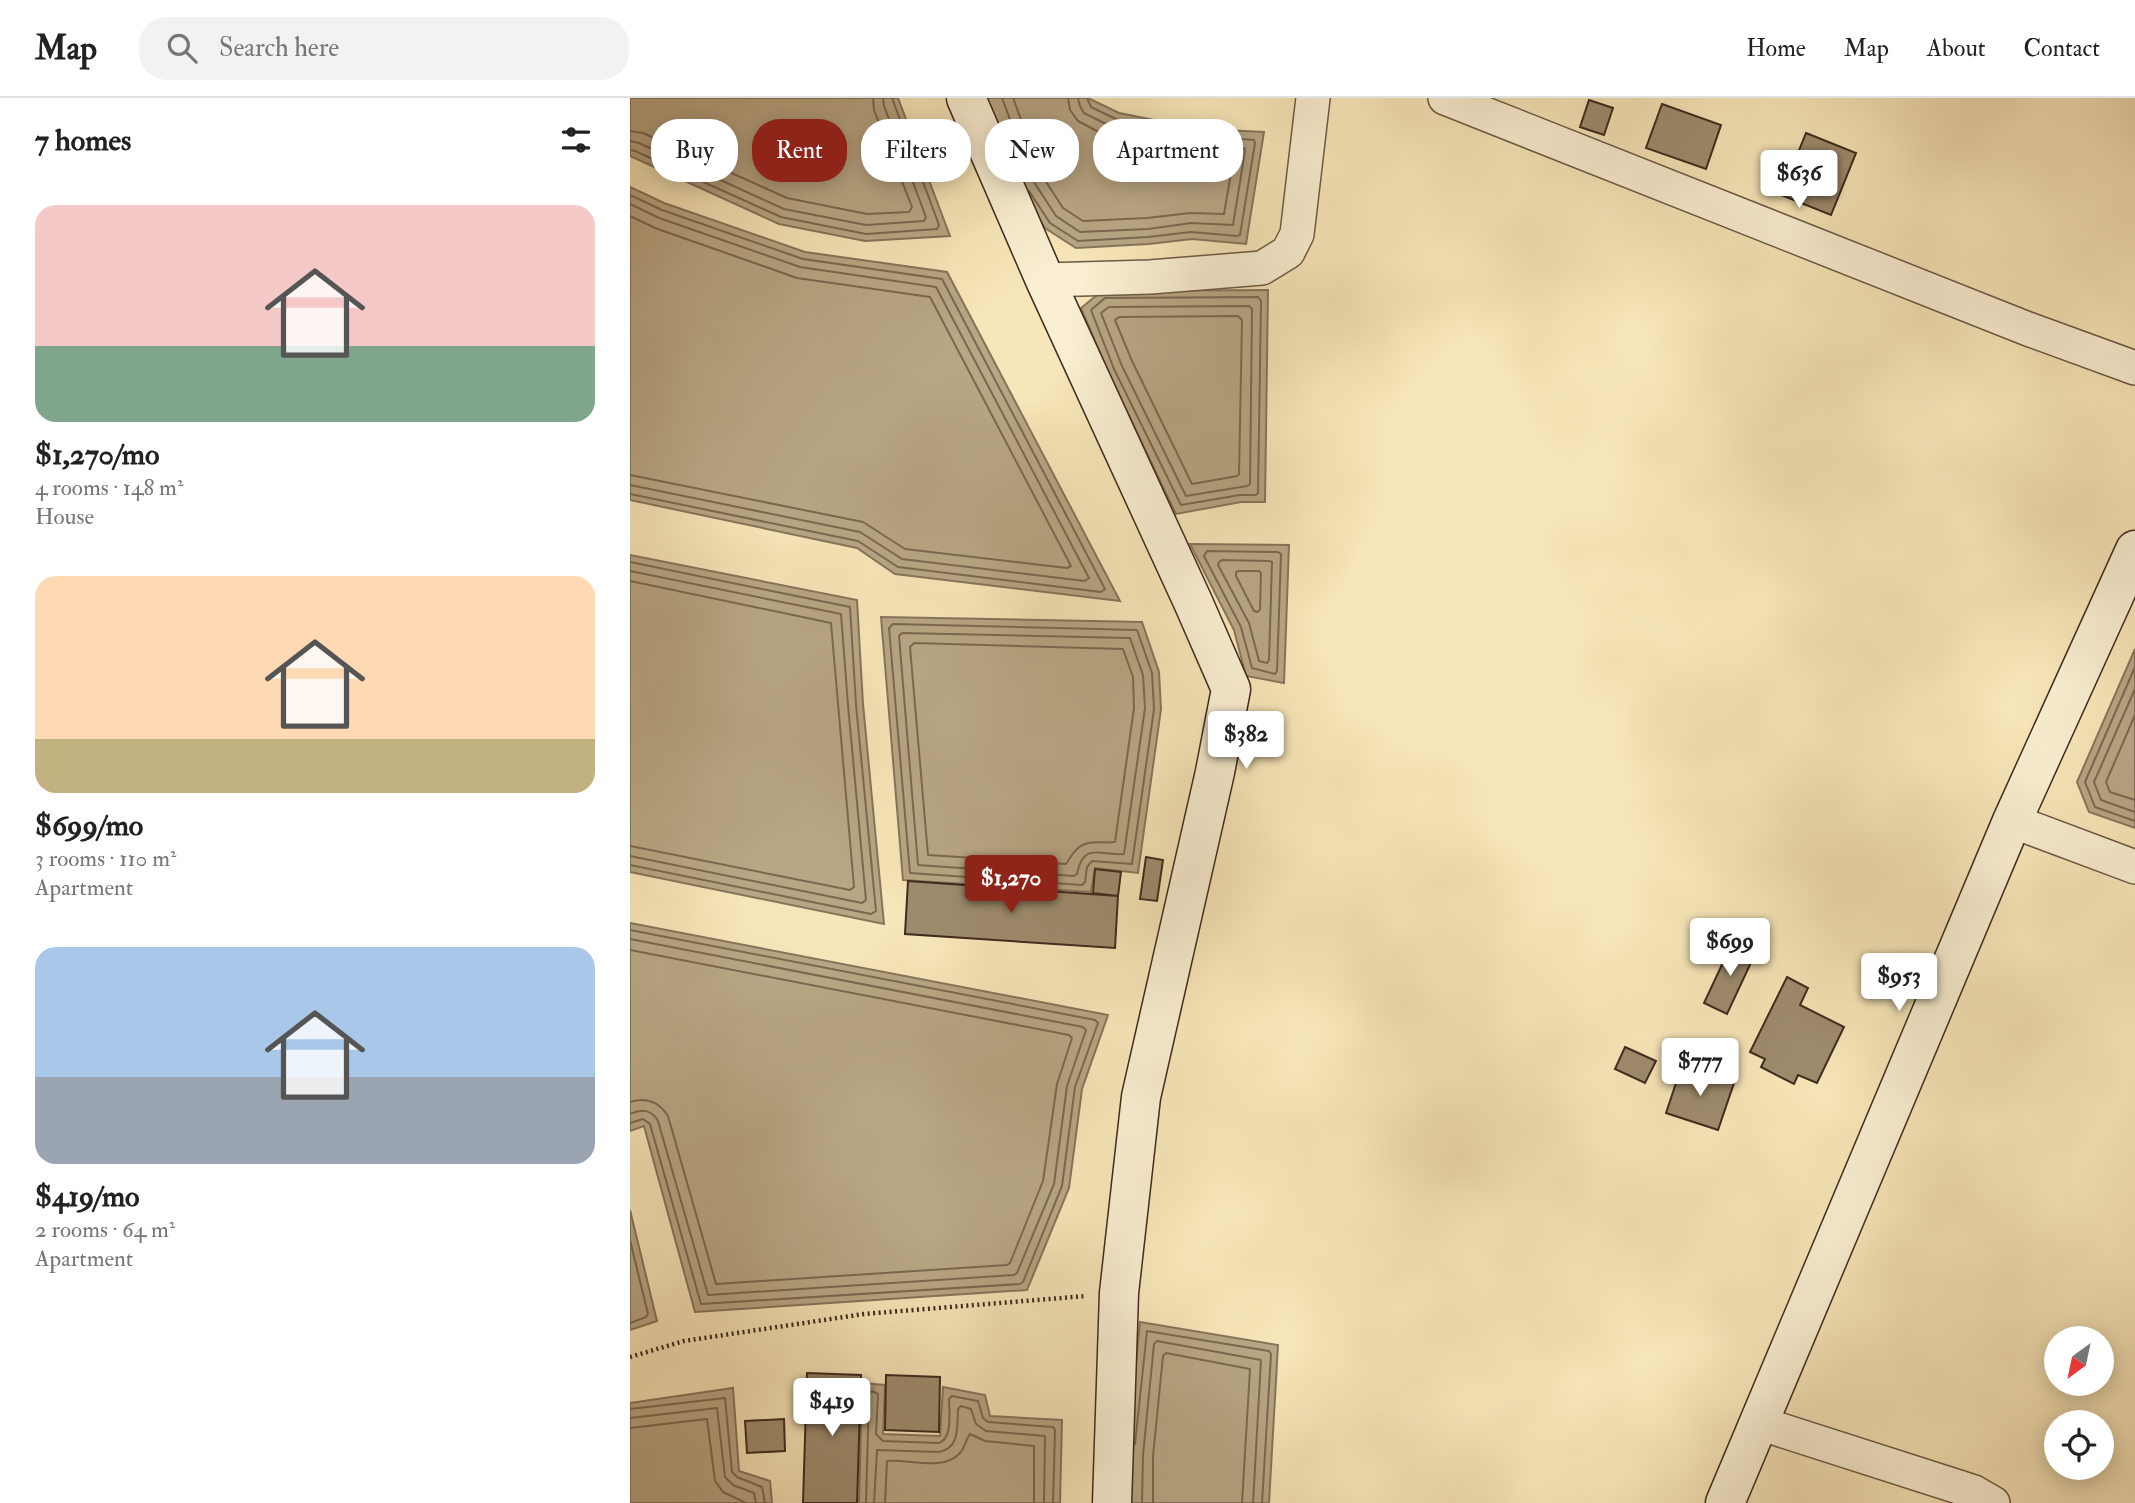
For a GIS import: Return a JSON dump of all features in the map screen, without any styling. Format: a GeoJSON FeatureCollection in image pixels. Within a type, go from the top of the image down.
{"type":"FeatureCollection","features":[{"type":"Feature","properties":{"kind":"street"},"geometry":{"type":"LineString","coordinates":[[966,98],[1045,280],[1231,689],[1215,772],[1141,1097],[1119,1293],[1112,1503]]}},
{"type":"Feature","properties":{"kind":"street"},"geometry":{"type":"LineString","coordinates":[[1045,280],[1150,277],[1262,268],[1288,252],[1297,234],[1313,98]]}},
{"type":"Feature","properties":{"kind":"street"},"geometry":{"type":"LineString","coordinates":[[1445,98],[2015,325],[2135,369]]}},
{"type":"Feature","properties":{"kind":"street"},"geometry":{"type":"LineString","coordinates":[[1725,1503],[2012,821],[2135,550]]}},
{"type":"Feature","properties":{"kind":"street"},"geometry":{"type":"LineString","coordinates":[[2012,821],[2135,867]]}},
{"type":"Feature","properties":{"kind":"street"},"geometry":{"type":"LineString","coordinates":[[1759,1423],[1980,1499]]}},
{"type":"Feature","properties":{"kind":"path"},"geometry":{"type":"LineString","coordinates":[[630,1357],[684,1341],[864,1314],[1119,1293]]}},
{"type":"Feature","properties":{"kind":"water"},"geometry":{"type":"Polygon","coordinates":[[[630,98],[898,98],[906,119],[861,119],[861,182],[930,182],[950,236],[865,241],[779,224],[687,182],[738,182],[738,119],[651,119],[651,166],[630,156],[630,98]]]}},
{"type":"Feature","properties":{"kind":"water"},"geometry":{"type":"Polygon","coordinates":[[[985,98],[1088,98],[1119,113],[1149,119],[1093,119],[1093,182],[1243,182],[1243,131],[1264,132],[1246,244],[1192,239],[1076,248],[1045,228],[1016,182],[1079,182],[1079,119],[993,119],[985,98]]]}},
{"type":"Feature","properties":{"kind":"water"},"geometry":{"type":"Polygon","coordinates":[[[630,187],[664,203],[805,252],[947,272],[1120,601],[895,574],[857,548],[630,500],[630,187]]]}},
{"type":"Feature","properties":{"kind":"water"},"geometry":{"type":"Polygon","coordinates":[[[1268,290],[1265,502],[1241,502],[1176,514],[1108,372],[1081,308],[1102,291],[1268,290]]]}},
{"type":"Feature","properties":{"kind":"water"},"geometry":{"type":"Polygon","coordinates":[[[1190,544],[1289,545],[1284,683],[1246,676],[1234,630],[1190,544]]]}},
{"type":"Feature","properties":{"kind":"water"},"geometry":{"type":"Polygon","coordinates":[[[630,555],[857,600],[863,704],[884,924],[630,872],[630,555]]]}},
{"type":"Feature","properties":{"kind":"water"},"geometry":{"type":"Polygon","coordinates":[[[881,617],[1142,622],[1159,672],[1161,709],[1138,873],[1095,868],[1091,892],[903,880],[881,617]]]}},
{"type":"Feature","properties":{"kind":"water"},"geometry":{"type":"Polygon","coordinates":[[[2135,649],[2135,828],[2089,812],[2077,782],[2135,649]]]}},
{"type":"Feature","properties":{"kind":"water"},"geometry":{"type":"Polygon","coordinates":[[[630,923],[1108,1015],[1082,1089],[1069,1188],[1027,1290],[695,1312],[644,1126],[630,1131],[630,923]]]}},
{"type":"Feature","properties":{"kind":"water"},"geometry":{"type":"Polygon","coordinates":[[[630,1210],[657,1321],[630,1330],[630,1210]]]}},
{"type":"Feature","properties":{"kind":"water"},"geometry":{"type":"Polygon","coordinates":[[[1140,1322],[1278,1345],[1269,1503],[1127,1503],[1127,1454],[1140,1322]]]}},
{"type":"Feature","properties":{"kind":"water"},"geometry":{"type":"Polygon","coordinates":[[[862,1383],[885,1385],[883,1434],[940,1436],[943,1387],[985,1395],[990,1416],[1062,1420],[1060,1503],[859,1503],[862,1383]]]}},
{"type":"Feature","properties":{"kind":"water"},"geometry":{"type":"Polygon","coordinates":[[[733,1388],[739,1471],[770,1481],[772,1503],[630,1503],[630,1403],[733,1388]]]}},
{"type":"Feature","properties":{"kind":"building"},"geometry":{"type":"Polygon","coordinates":[[[1589,100],[1613,108],[1604,135],[1580,127],[1589,100]]]}},
{"type":"Feature","properties":{"kind":"building"},"geometry":{"type":"Polygon","coordinates":[[[1662,104],[1721,125],[1706,169],[1646,148],[1662,104]]]}},
{"type":"Feature","properties":{"kind":"building"},"geometry":{"type":"Polygon","coordinates":[[[1806,133],[1856,153],[1831,215],[1781,195],[1806,133]]]}},
{"type":"Feature","properties":{"kind":"building"},"geometry":{"type":"Polygon","coordinates":[[[1146,857],[1163,860],[1157,901],[1140,899],[1146,857]]]}},
{"type":"Feature","properties":{"kind":"building"},"geometry":{"type":"Polygon","coordinates":[[[1095,869],[1121,872],[1118,896],[1093,893],[1095,869]]]}},
{"type":"Feature","properties":{"kind":"building"},"geometry":{"type":"Polygon","coordinates":[[[908,881],[1118,896],[1115,948],[905,934],[908,881]]]}},
{"type":"Feature","properties":{"kind":"building"},"geometry":{"type":"Polygon","coordinates":[[[1733,941],[1756,952],[1727,1014],[1704,1003],[1733,941]]]}},
{"type":"Feature","properties":{"kind":"building"},"geometry":{"type":"Polygon","coordinates":[[[1787,977],[1808,988],[1800,1005],[1844,1027],[1817,1083],[1798,1075],[1794,1084],[1761,1067],[1765,1059],[1750,1052],[1787,977]]]}},
{"type":"Feature","properties":{"kind":"building"},"geometry":{"type":"Polygon","coordinates":[[[1625,1047],[1656,1061],[1645,1083],[1615,1069],[1625,1047]]]}},
{"type":"Feature","properties":{"kind":"building"},"geometry":{"type":"Polygon","coordinates":[[[1682,1065],[1734,1083],[1718,1130],[1666,1113],[1682,1065]]]}},
{"type":"Feature","properties":{"kind":"building"},"geometry":{"type":"Polygon","coordinates":[[[807,1373],[861,1375],[857,1503],[803,1503],[807,1373]]]}},
{"type":"Feature","properties":{"kind":"building"},"geometry":{"type":"Polygon","coordinates":[[[886,1375],[940,1377],[939,1432],[885,1430],[886,1375]]]}},
{"type":"Feature","properties":{"kind":"building"},"geometry":{"type":"Polygon","coordinates":[[[784,1419],[785,1451],[747,1453],[745,1421],[784,1419]]]}}]}
